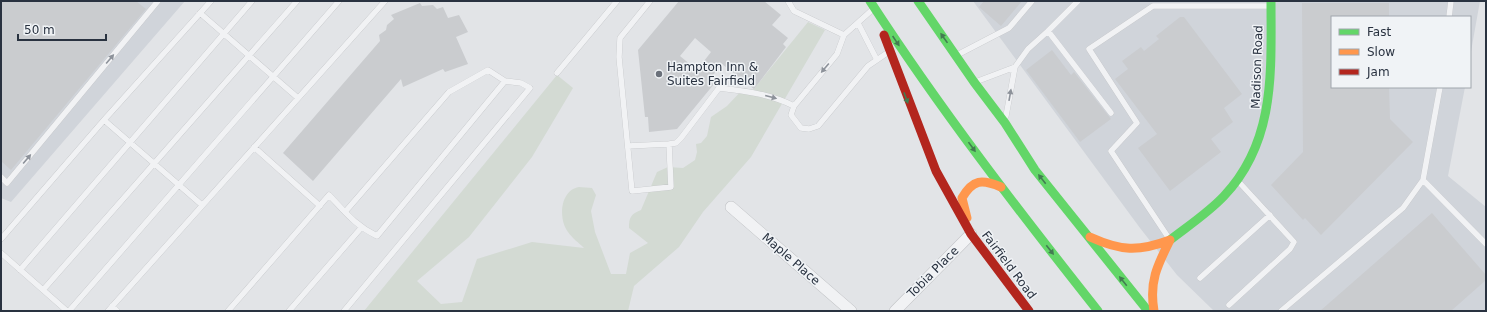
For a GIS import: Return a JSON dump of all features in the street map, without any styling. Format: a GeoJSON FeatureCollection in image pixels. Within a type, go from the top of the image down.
{"type":"FeatureCollection","features":[{"type":"Feature","properties":{"kind":"main road"},"geometry":{"type":"LineString","coordinates":[[918,1],[974,82],[1005,123],[1035,170],[1148,311]]}},
{"type":"Feature","properties":{"kind":"main road","name":"Madison Road"},"geometry":{"type":"LineString","coordinates":[[1170,240],[1218,202],[1238,180],[1256,148],[1266,117],[1270,84],[1271,4]]}},
{"type":"Feature","properties":{"kind":"main road"},"geometry":{"type":"LineString","coordinates":[[872,5],[1001,187],[1098,311]]}},
{"type":"Feature","properties":{"kind":"main road","name":"Fairfield Road"},"geometry":{"type":"LineString","coordinates":[[872,5],[936,171],[971,234],[1029,311]]}},
{"type":"Feature","properties":{"kind":"main road"},"geometry":{"type":"LineString","coordinates":[[971,234],[962,198],[967,188],[986,180],[1001,187]]}},
{"type":"Feature","properties":{"kind":"main road"},"geometry":{"type":"LineString","coordinates":[[1088,236],[1110,246],[1126,250],[1150,248],[1170,240]]}},
{"type":"Feature","properties":{"kind":"main road"},"geometry":{"type":"LineString","coordinates":[[1154,311],[1151,293],[1158,265],[1170,240]]}},
{"type":"Feature","properties":{"kind":"street","name":"Maple Place"},"geometry":{"type":"LineString","coordinates":[[731,207],[851,311]]}},
{"type":"Feature","properties":{"kind":"street","name":"Tobia Place"},"geometry":{"type":"LineString","coordinates":[[895,311],[971,234]]}},
{"type":"Feature","properties":{"kind":"lane"},"geometry":{"type":"LineString","coordinates":[[1,177],[7,183],[158,1]]}},
{"type":"Feature","properties":{"kind":"lane"},"geometry":{"type":"LineString","coordinates":[[1,239],[104,120],[211,1]]}},
{"type":"Feature","properties":{"kind":"lane"},"geometry":{"type":"LineString","coordinates":[[20,270],[252,1]]}},
{"type":"Feature","properties":{"kind":"lane"},"geometry":{"type":"LineString","coordinates":[[43,290],[297,1]]}},
{"type":"Feature","properties":{"kind":"lane"},"geometry":{"type":"LineString","coordinates":[[1,253],[68,311],[339,1]]}},
{"type":"Feature","properties":{"kind":"lane"},"geometry":{"type":"LineString","coordinates":[[117,311],[110,309],[385,1]]}},
{"type":"Feature","properties":{"kind":"lane"},"geometry":{"type":"LineString","coordinates":[[557,73],[617,1]]}},
{"type":"Feature","properties":{"kind":"lane"},"geometry":{"type":"LineString","coordinates":[[650,1],[620,38],[619,58],[632,191],[671,187],[669,144]]}},
{"type":"Feature","properties":{"kind":"lane"},"geometry":{"type":"LineString","coordinates":[[788,1],[794,10],[844,35]]}},
{"type":"Feature","properties":{"kind":"lane"},"geometry":{"type":"LineString","coordinates":[[956,56],[1009,28],[1032,1]]}},
{"type":"Feature","properties":{"kind":"lane"},"geometry":{"type":"LineString","coordinates":[[1005,123],[1015,67],[1028,49],[1078,1]]}},
{"type":"Feature","properties":{"kind":"lane"},"geometry":{"type":"LineString","coordinates":[[1449,16],[1451,1]]}},
{"type":"Feature","properties":{"kind":"lane"},"geometry":{"type":"LineString","coordinates":[[1170,240],[1112,151],[1137,123],[1089,49],[1153,6],[1271,4]]}},
{"type":"Feature","properties":{"kind":"lane"},"geometry":{"type":"LineString","coordinates":[[872,5],[858,23],[844,35],[837,54],[794,106],[792,115],[801,128],[809,129],[818,126],[868,66],[889,51]]}},
{"type":"Feature","properties":{"kind":"lane"},"geometry":{"type":"LineString","coordinates":[[200,13],[298,98]]}},
{"type":"Feature","properties":{"kind":"lane"},"geometry":{"type":"LineString","coordinates":[[858,23],[877,60]]}},
{"type":"Feature","properties":{"kind":"lane"},"geometry":{"type":"LineString","coordinates":[[1048,31],[1111,113]]}},
{"type":"Feature","properties":{"kind":"lane"},"geometry":{"type":"LineString","coordinates":[[974,82],[1015,67]]}},
{"type":"Feature","properties":{"kind":"lane"},"geometry":{"type":"LineString","coordinates":[[344,311],[530,88],[521,83],[505,81],[488,70],[449,92],[346,212]]}},
{"type":"Feature","properties":{"kind":"lane"},"geometry":{"type":"LineString","coordinates":[[228,311],[329,195],[360,228],[377,236],[505,81]]}},
{"type":"Feature","properties":{"kind":"lane"},"geometry":{"type":"LineString","coordinates":[[628,146],[676,143],[720,88],[756,93],[780,99],[794,106]]}},
{"type":"Feature","properties":{"kind":"lane"},"geometry":{"type":"LineString","coordinates":[[1281,311],[1403,208],[1423,180],[1440,88]]}},
{"type":"Feature","properties":{"kind":"lane"},"geometry":{"type":"LineString","coordinates":[[104,120],[202,205]]}},
{"type":"Feature","properties":{"kind":"lane"},"geometry":{"type":"LineString","coordinates":[[254,147],[320,206]]}},
{"type":"Feature","properties":{"kind":"lane"},"geometry":{"type":"LineString","coordinates":[[1229,305],[1290,249],[1294,242],[1238,180]]}},
{"type":"Feature","properties":{"kind":"lane"},"geometry":{"type":"LineString","coordinates":[[1423,180],[1486,244]]}},
{"type":"Feature","properties":{"kind":"lane"},"geometry":{"type":"LineString","coordinates":[[1200,278],[1270,215]]}},
{"type":"Feature","properties":{"kind":"lane"},"geometry":{"type":"LineString","coordinates":[[289,311],[360,228]]}},
{"type":"Feature","properties":{"kind":"shaded area"},"geometry":{"type":"Polygon","coordinates":[[[1,1],[185,1],[11,202],[1,198],[1,1]]]}},
{"type":"Feature","properties":{"kind":"shaded area"},"geometry":{"type":"Polygon","coordinates":[[[973,1],[1480,1],[1471,51],[1471,16],[1331,16],[1331,88],[1465,88],[1448,176],[1486,207],[1486,311],[1214,311],[1177,275],[1140,228],[973,1]]]}},
{"type":"Feature","properties":{"kind":"shaded area"},"geometry":{"type":"Polygon","coordinates":[[[808,22],[825,30],[751,157],[703,212],[679,247],[634,286],[628,311],[364,311],[557,75],[573,88],[532,157],[469,237],[417,281],[441,304],[462,302],[477,259],[532,242],[584,248],[568,232],[562,213],[568,193],[579,187],[592,188],[596,195],[591,211],[595,232],[611,274],[626,274],[630,253],[648,243],[629,228],[629,221],[635,213],[641,210],[657,172],[668,167],[683,168],[695,160],[697,152],[696,144],[701,143],[707,136],[711,117],[727,106],[744,88],[753,90],[808,22]]]}},
{"type":"Feature","properties":{"kind":"building"},"geometry":{"type":"Polygon","coordinates":[[[1,1],[136,1],[146,9],[11,170],[1,161],[1,1]]]}},
{"type":"Feature","properties":{"kind":"building"},"geometry":{"type":"Polygon","coordinates":[[[679,1],[764,1],[781,15],[772,25],[788,38],[783,44],[786,47],[754,89],[722,64],[709,80],[714,84],[677,129],[649,132],[648,117],[645,117],[638,50],[679,1]],[[695,38],[680,56],[697,70],[711,52],[695,38]]]}},
{"type":"Feature","properties":{"kind":"building"},"geometry":{"type":"Polygon","coordinates":[[[984,1],[1022,1],[1001,26],[979,7],[984,1]]]}},
{"type":"Feature","properties":{"kind":"building"},"geometry":{"type":"Polygon","coordinates":[[[420,3],[422,6],[433,5],[437,9],[443,7],[448,18],[459,15],[468,32],[456,37],[468,64],[445,72],[443,69],[403,87],[401,79],[313,181],[283,153],[380,41],[379,35],[386,30],[387,25],[394,19],[391,15],[420,3]]]}},
{"type":"Feature","properties":{"kind":"building"},"geometry":{"type":"Polygon","coordinates":[[[1302,3],[1389,3],[1389,16],[1331,16],[1331,88],[1389,88],[1390,119],[1413,142],[1321,235],[1305,218],[1303,220],[1271,185],[1303,152],[1302,3]]]}},
{"type":"Feature","properties":{"kind":"building"},"geometry":{"type":"Polygon","coordinates":[[[1180,17],[1184,17],[1242,94],[1224,108],[1233,122],[1211,139],[1221,152],[1170,191],[1138,148],[1157,134],[1115,79],[1128,69],[1122,61],[1141,47],[1144,51],[1159,39],[1156,36],[1180,17]]]}},
{"type":"Feature","properties":{"kind":"building"},"geometry":{"type":"Polygon","coordinates":[[[1052,50],[1071,75],[1074,72],[1111,119],[1080,142],[1026,70],[1052,50]]]}},
{"type":"Feature","properties":{"kind":"building"},"geometry":{"type":"Polygon","coordinates":[[[1432,213],[1486,275],[1486,280],[1451,311],[1320,311],[1432,213]]]}},
{"type":"Feature","properties":{"kind":"traffic: fast"},"geometry":{"type":"LineString","coordinates":[[870,1],[924,81],[980,159],[1098,311]]}},
{"type":"Feature","properties":{"kind":"traffic: fast"},"geometry":{"type":"LineString","coordinates":[[918,1],[974,82],[1005,123],[1035,170],[1148,311]]}},
{"type":"Feature","properties":{"kind":"traffic: fast"},"geometry":{"type":"LineString","coordinates":[[1170,240],[1205,214],[1224,196],[1241,175],[1253,152],[1262,129],[1270,79],[1271,1]]}},
{"type":"Feature","properties":{"kind":"traffic: slow"},"geometry":{"type":"LineString","coordinates":[[967,218],[962,198],[970,187],[978,182],[1001,187]]}},
{"type":"Feature","properties":{"kind":"traffic: slow"},"geometry":{"type":"LineString","coordinates":[[1090,237],[1111,245],[1130,248],[1148,247],[1170,240]]}},
{"type":"Feature","properties":{"kind":"traffic: slow"},"geometry":{"type":"LineString","coordinates":[[1154,311],[1153,283],[1155,274],[1170,240]]}},
{"type":"Feature","properties":{"kind":"traffic: jam"},"geometry":{"type":"LineString","coordinates":[[884,35],[936,171],[971,234]]}},
{"type":"Feature","properties":{"kind":"traffic: jam"},"geometry":{"type":"LineString","coordinates":[[971,234],[1029,311]]}},
{"type":"Feature","properties":{"kind":"place","name":"Hampton Inn & Suites Fairfield"},"geometry":{"type":"Point","coordinates":[659,74]}}]}
